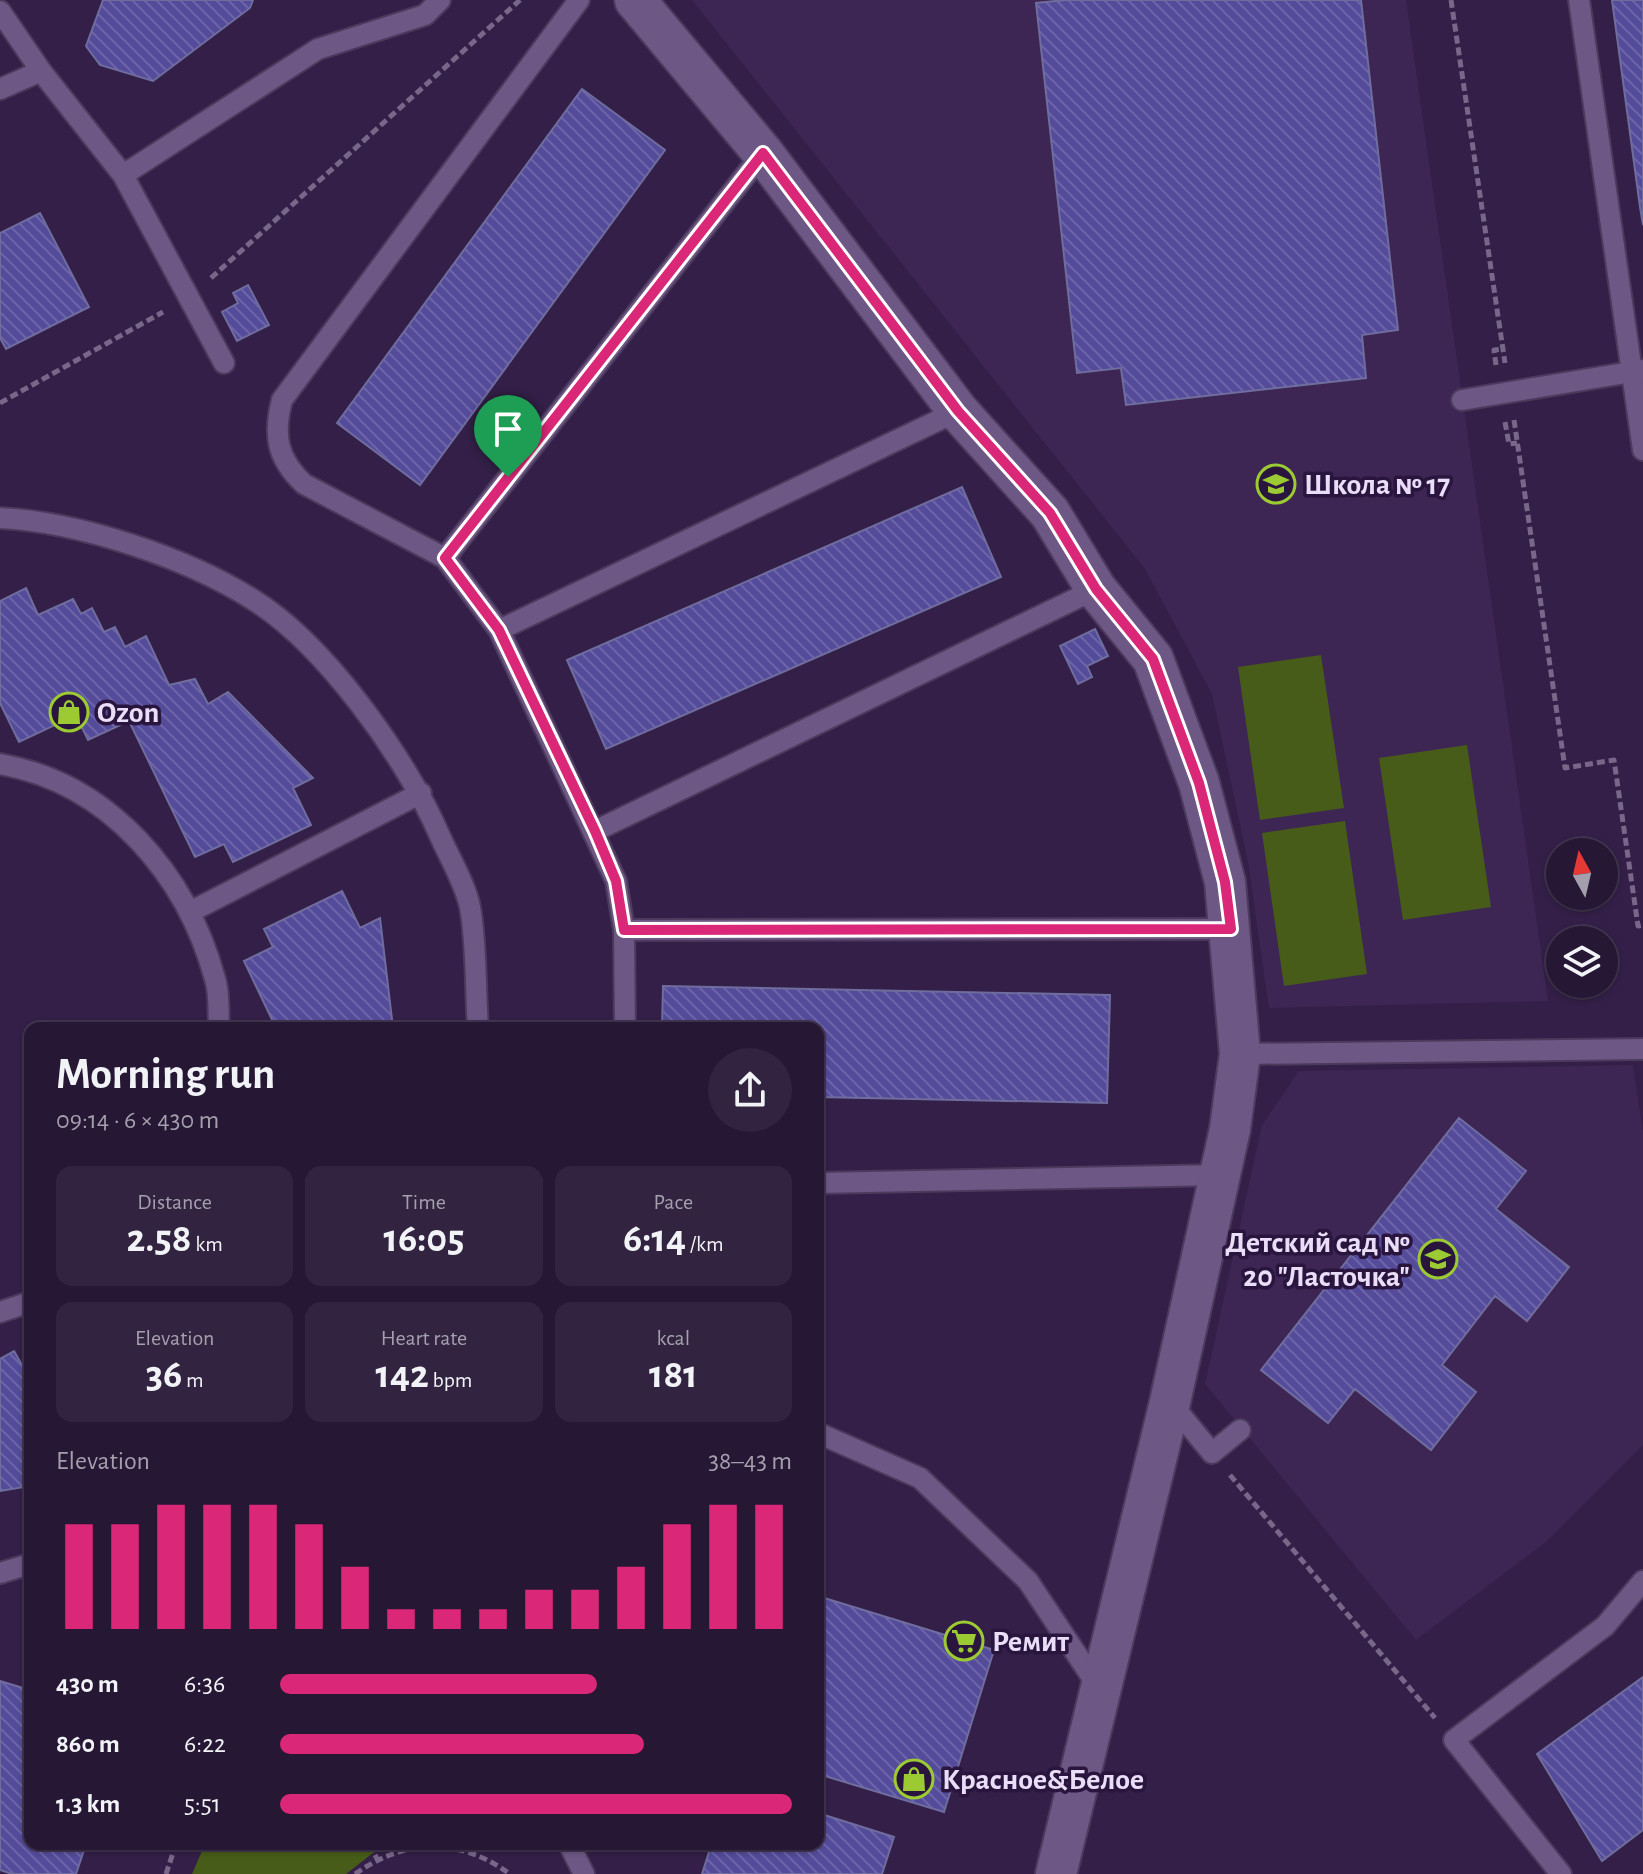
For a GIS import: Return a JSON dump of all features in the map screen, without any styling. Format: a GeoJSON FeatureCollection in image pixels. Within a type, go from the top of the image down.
{"type":"FeatureCollection","features":[{"type":"Feature","properties":{"kind":"street"},"geometry":{"type":"LineString","coordinates":[[635,0],[763,153],[958,411],[1050,513],[1096,589],[1153,659],[1199,783],[1225,882],[1240,1054],[1221,1175],[1170,1402],[1056,1874]]}},
{"type":"Feature","properties":{"kind":"lane"},"geometry":{"type":"LineString","coordinates":[[10,0],[0,10],[41,71],[123,175],[224,363]]}},
{"type":"Feature","properties":{"kind":"lane"},"geometry":{"type":"LineString","coordinates":[[123,175],[318,49],[425,15],[440,0]]}},
{"type":"Feature","properties":{"kind":"lane"},"geometry":{"type":"LineString","coordinates":[[579,0],[282,400],[275,427],[287,468],[304,484],[445,558],[499,630],[616,881],[624,930],[625,1022]]}},
{"type":"Feature","properties":{"kind":"lane"},"geometry":{"type":"LineString","coordinates":[[1579,0],[1637,371],[1643,450]]}},
{"type":"Feature","properties":{"kind":"lane"},"geometry":{"type":"LineString","coordinates":[[0,89],[41,71]]}},
{"type":"Feature","properties":{"kind":"lane"},"geometry":{"type":"LineString","coordinates":[[445,558],[763,153]]}},
{"type":"Feature","properties":{"kind":"lane"},"geometry":{"type":"LineString","coordinates":[[1462,400],[1637,371]]}},
{"type":"Feature","properties":{"kind":"lane"},"geometry":{"type":"LineString","coordinates":[[499,630],[958,411]]}},
{"type":"Feature","properties":{"kind":"lane"},"geometry":{"type":"LineString","coordinates":[[0,518],[29,520],[97,533],[188,568],[253,599],[311,648],[365,713],[421,793],[470,905],[478,1022]]}},
{"type":"Feature","properties":{"kind":"lane"},"geometry":{"type":"LineString","coordinates":[[595,831],[1096,589]]}},
{"type":"Feature","properties":{"kind":"lane"},"geometry":{"type":"LineString","coordinates":[[0,764],[24,768],[92,800],[149,848],[192,911],[216,982],[219,1022]]}},
{"type":"Feature","properties":{"kind":"lane"},"geometry":{"type":"LineString","coordinates":[[192,911],[421,793]]}},
{"type":"Feature","properties":{"kind":"lane"},"geometry":{"type":"LineString","coordinates":[[624,930],[1231,929]]}},
{"type":"Feature","properties":{"kind":"lane"},"geometry":{"type":"LineString","coordinates":[[1240,1054],[1643,1049]]}},
{"type":"Feature","properties":{"kind":"lane"},"geometry":{"type":"LineString","coordinates":[[824,1183],[1221,1175]]}},
{"type":"Feature","properties":{"kind":"lane"},"geometry":{"type":"LineString","coordinates":[[0,1312],[24,1304]]}},
{"type":"Feature","properties":{"kind":"lane"},"geometry":{"type":"LineString","coordinates":[[1170,1402],[1212,1453],[1240,1430]]}},
{"type":"Feature","properties":{"kind":"lane"},"geometry":{"type":"LineString","coordinates":[[824,1436],[920,1478],[1028,1581],[1099,1688]]}},
{"type":"Feature","properties":{"kind":"lane"},"geometry":{"type":"LineString","coordinates":[[0,1573],[24,1566]]}},
{"type":"Feature","properties":{"kind":"lane"},"geometry":{"type":"LineString","coordinates":[[1561,1874],[1454,1740],[1605,1626],[1643,1581]]}},
{"type":"Feature","properties":{"kind":"lane"},"geometry":{"type":"LineString","coordinates":[[572,1850],[584,1874]]}},
{"type":"Feature","properties":{"kind":"path"},"geometry":{"type":"LineString","coordinates":[[208,281],[520,0]]}},
{"type":"Feature","properties":{"kind":"path"},"geometry":{"type":"LineString","coordinates":[[1451,0],[1507,375]]}},
{"type":"Feature","properties":{"kind":"path"},"geometry":{"type":"LineString","coordinates":[[0,403],[168,309]]}},
{"type":"Feature","properties":{"kind":"path"},"geometry":{"type":"LineString","coordinates":[[1512,407],[1565,768],[1614,760],[1638,926],[1643,925]]}},
{"type":"Feature","properties":{"kind":"path"},"geometry":{"type":"LineString","coordinates":[[1212,1453],[1454,1740]]}},
{"type":"Feature","properties":{"kind":"path"},"geometry":{"type":"LineString","coordinates":[[166,1874],[174,1850]]}},
{"type":"Feature","properties":{"kind":"path"},"geometry":{"type":"LineString","coordinates":[[373,1850],[377,1859]]}},
{"type":"Feature","properties":{"kind":"path"},"geometry":{"type":"LineString","coordinates":[[355,1874],[377,1859],[399,1850]]}},
{"type":"Feature","properties":{"kind":"path"},"geometry":{"type":"LineString","coordinates":[[466,1850],[510,1874]]}},
{"type":"Feature","properties":{"kind":"shaded area","name":"Школа № 17"},"geometry":{"type":"Polygon","coordinates":[[[692,0],[1406,0],[1548,1001],[1269,1008],[1248,862],[1212,694],[1145,569],[692,0]]]}},
{"type":"Feature","properties":{"kind":"shaded area","name":"Детский сад № 20 \"Ласточка\""},"geometry":{"type":"Polygon","coordinates":[[[1633,1065],[1643,1134],[1643,1445],[1546,1542],[1416,1640],[1205,1384],[1262,1125],[1299,1071],[1633,1065]]]}},
{"type":"Feature","properties":{"kind":"green space"},"geometry":{"type":"Polygon","coordinates":[[[1321,655],[1344,808],[1260,820],[1238,667],[1321,655]]]}},
{"type":"Feature","properties":{"kind":"green space"},"geometry":{"type":"Polygon","coordinates":[[[1467,745],[1491,907],[1403,920],[1379,758],[1467,745]]]}},
{"type":"Feature","properties":{"kind":"green space"},"geometry":{"type":"Polygon","coordinates":[[[1345,821],[1367,974],[1284,986],[1262,833],[1345,821]]]}},
{"type":"Feature","properties":{"kind":"green space"},"geometry":{"type":"Polygon","coordinates":[[[202,1850],[381,1850],[346,1874],[192,1874],[202,1850]]]}},
{"type":"Feature","properties":{"kind":"building"},"geometry":{"type":"Polygon","coordinates":[[[103,0],[253,0],[250,8],[153,81],[100,65],[86,46],[103,0]]]}},
{"type":"Feature","properties":{"kind":"building"},"geometry":{"type":"Polygon","coordinates":[[[1065,0],[1361,0],[1398,330],[1362,335],[1366,378],[1126,405],[1121,368],[1077,373],[1036,3],[1065,0]]]}},
{"type":"Feature","properties":{"kind":"building"},"geometry":{"type":"Polygon","coordinates":[[[1612,0],[1643,0],[1643,225],[1640,207],[1612,0]]]}},
{"type":"Feature","properties":{"kind":"building"},"geometry":{"type":"Polygon","coordinates":[[[582,89],[665,150],[420,485],[337,423],[582,89]]]}},
{"type":"Feature","properties":{"kind":"building"},"geometry":{"type":"Polygon","coordinates":[[[40,213],[89,307],[6,349],[0,338],[0,233],[40,213]]]}},
{"type":"Feature","properties":{"kind":"building"},"geometry":{"type":"Polygon","coordinates":[[[248,285],[269,325],[237,341],[222,312],[238,303],[233,293],[248,285]]]}},
{"type":"Feature","properties":{"kind":"building"},"geometry":{"type":"Polygon","coordinates":[[[962,487],[1001,577],[606,749],[567,660],[962,487]]]}},
{"type":"Feature","properties":{"kind":"building"},"geometry":{"type":"Polygon","coordinates":[[[26,588],[38,615],[73,599],[81,614],[92,608],[104,632],[115,627],[125,647],[146,636],[169,685],[195,679],[208,704],[228,692],[313,778],[293,788],[311,825],[233,862],[224,844],[195,857],[129,721],[88,740],[76,715],[19,742],[0,703],[0,601],[26,588]]]}},
{"type":"Feature","properties":{"kind":"building"},"geometry":{"type":"Polygon","coordinates":[[[1095,629],[1108,656],[1087,666],[1092,677],[1078,684],[1060,646],[1095,629]]]}},
{"type":"Feature","properties":{"kind":"building"},"geometry":{"type":"Polygon","coordinates":[[[342,891],[360,928],[380,918],[392,1022],[273,1022],[244,961],[273,947],[264,929],[342,891]]]}},
{"type":"Feature","properties":{"kind":"building"},"geometry":{"type":"Polygon","coordinates":[[[663,986],[1110,995],[1107,1103],[824,1097],[824,1022],[662,1022],[663,986]]]}},
{"type":"Feature","properties":{"kind":"building"},"geometry":{"type":"Polygon","coordinates":[[[1459,1118],[1526,1171],[1496,1209],[1569,1267],[1527,1321],[1495,1296],[1442,1365],[1476,1392],[1431,1450],[1355,1389],[1328,1423],[1261,1370],[1459,1118]]]}},
{"type":"Feature","properties":{"kind":"building"},"geometry":{"type":"Polygon","coordinates":[[[14,1351],[24,1368],[24,1487],[0,1491],[0,1359],[14,1351]]]}},
{"type":"Feature","properties":{"kind":"building"},"geometry":{"type":"Polygon","coordinates":[[[824,1598],[994,1650],[944,1812],[824,1776],[824,1598]]]}},
{"type":"Feature","properties":{"kind":"building"},"geometry":{"type":"Polygon","coordinates":[[[1643,1677],[1643,1830],[1602,1861],[1537,1754],[1643,1677]]]}},
{"type":"Feature","properties":{"kind":"building"},"geometry":{"type":"Polygon","coordinates":[[[0,1681],[24,1688],[24,1850],[84,1850],[76,1874],[12,1874],[0,1870],[0,1681]]]}},
{"type":"Feature","properties":{"kind":"building"},"geometry":{"type":"Polygon","coordinates":[[[824,1815],[894,1837],[882,1874],[702,1874],[710,1850],[824,1850],[824,1815]]]}},
{"type":"Feature","properties":{"kind":"place","name":"Школа № 17"},"geometry":{"type":"Point","coordinates":[1276,484]}},
{"type":"Feature","properties":{"kind":"place","name":"Ozon"},"geometry":{"type":"Point","coordinates":[69,712]}},
{"type":"Feature","properties":{"kind":"place","name":"Детский сад № 20 \"Ласточка\""},"geometry":{"type":"Point","coordinates":[1438,1259]}},
{"type":"Feature","properties":{"kind":"place","name":"Ремит"},"geometry":{"type":"Point","coordinates":[964,1641]}},
{"type":"Feature","properties":{"kind":"place","name":"Красное&Белое"},"geometry":{"type":"Point","coordinates":[914,1779]}},
{"type":"Feature","properties":{"kind":"route"},"geometry":{"type":"LineString","coordinates":[[763,153],[958,411],[1050,513],[1096,589],[1153,659],[1199,783],[1225,882],[1231,929],[624,930],[616,881],[499,630],[445,558],[508,477],[763,153]]}}]}
